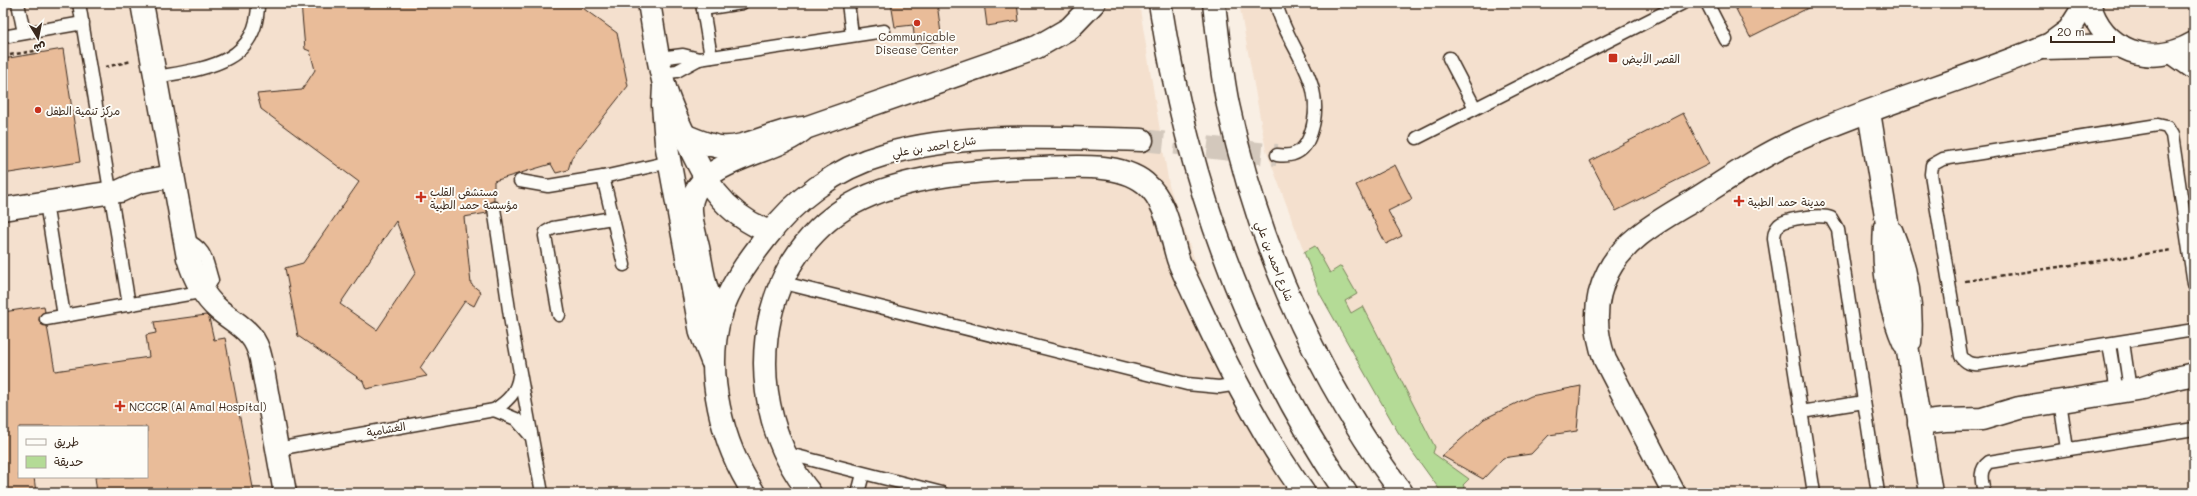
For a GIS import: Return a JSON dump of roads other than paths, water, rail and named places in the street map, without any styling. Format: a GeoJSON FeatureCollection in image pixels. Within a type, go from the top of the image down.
{"type":"FeatureCollection","features":[{"type":"Feature","properties":{"kind":"street"},"geometry":{"type":"LineString","coordinates":[[142,3],[191,270],[203,292],[217,308],[244,328],[256,342],[261,359],[285,493]]}},
{"type":"Feature","properties":{"kind":"street"},"geometry":{"type":"LineString","coordinates":[[649,3],[661,72],[664,124],[701,333],[707,351],[716,369]]}},
{"type":"Feature","properties":{"kind":"street"},"geometry":{"type":"LineString","coordinates":[[684,135],[713,146],[730,147],[785,130],[805,128],[1037,47],[1070,28],[1094,3]]}},
{"type":"Feature","properties":{"kind":"street"},"geometry":{"type":"LineString","coordinates":[[1160,3],[1188,142],[1201,190],[1233,282],[1280,382],[1307,431],[1346,493]]}},
{"type":"Feature","properties":{"kind":"street","name":"شارع احمد بن علي"},"geometry":{"type":"LineString","coordinates":[[1214,3],[1219,49],[1230,111],[1241,158],[1268,245],[1296,312],[1318,359],[1344,404],[1402,493]]}},
{"type":"Feature","properties":{"kind":"street"},"geometry":{"type":"LineString","coordinates":[[1674,493],[1605,360],[1600,345],[1596,315],[1602,285],[1616,258],[1638,236],[1662,219],[1742,170],[1797,139],[2050,44],[2068,30],[2088,3],[2099,27],[2109,38],[2121,46],[2146,55],[2173,53],[2194,43]]}},
{"type":"Feature","properties":{"kind":"street"},"geometry":{"type":"LineString","coordinates":[[2039,49],[2121,46]]}},
{"type":"Feature","properties":{"kind":"street"},"geometry":{"type":"LineString","coordinates":[[2173,53],[2194,68]]}},
{"type":"Feature","properties":{"kind":"street"},"geometry":{"type":"LineString","coordinates":[[661,72],[684,135],[706,180],[723,203],[734,212],[752,224],[770,232]]}},
{"type":"Feature","properties":{"kind":"street"},"geometry":{"type":"LineString","coordinates":[[1870,112],[1931,493]]}},
{"type":"Feature","properties":{"kind":"street"},"geometry":{"type":"LineString","coordinates":[[721,315],[708,294],[691,211],[694,196],[706,180],[728,164],[791,139],[805,128]]}},
{"type":"Feature","properties":{"kind":"street","name":"شارع احمد بن علي"},"geometry":{"type":"LineString","coordinates":[[747,488],[729,445],[719,410],[716,369],[717,333],[721,315],[736,280],[770,232],[785,215],[820,186],[859,163],[903,149],[954,142],[1014,137],[1142,140]]}},
{"type":"Feature","properties":{"kind":"street"},"geometry":{"type":"LineString","coordinates":[[810,493],[786,453],[774,426],[766,388],[764,364],[769,324],[780,282],[793,260],[818,230],[851,205],[869,196],[897,187],[954,174],[1014,169],[1078,167],[1116,170],[1138,178],[1151,189],[1161,204],[1180,262],[1209,328],[1264,432],[1304,493]]}},
{"type":"Feature","properties":{"kind":"street"},"geometry":{"type":"LineString","coordinates":[[3,209],[116,192],[138,196],[175,183]]}},
{"type":"Feature","properties":{"kind":"street"},"geometry":{"type":"LineString","coordinates":[[1919,423],[1945,420],[1962,412],[1980,407],[2000,406],[2019,408],[2130,390],[2163,380],[2194,374]]}},
{"type":"Feature","properties":{"kind":"street"},"geometry":{"type":"LineString","coordinates":[[2130,390],[2172,390],[2194,387]]}},
{"type":"Feature","properties":{"kind":"lane"},"geometry":{"type":"LineString","coordinates":[[18,3],[24,33]]}},
{"type":"Feature","properties":{"kind":"lane"},"geometry":{"type":"LineString","coordinates":[[79,3],[116,192],[129,305]]}},
{"type":"Feature","properties":{"kind":"lane"},"geometry":{"type":"LineString","coordinates":[[154,67],[207,68],[226,60],[248,38],[257,20],[258,3]]}},
{"type":"Feature","properties":{"kind":"lane"},"geometry":{"type":"LineString","coordinates":[[711,57],[703,6],[742,3]]}},
{"type":"Feature","properties":{"kind":"lane"},"geometry":{"type":"LineString","coordinates":[[848,3],[852,35]]}},
{"type":"Feature","properties":{"kind":"lane"},"geometry":{"type":"LineString","coordinates":[[1276,3],[1312,81],[1316,107],[1314,120],[1306,145],[1296,154],[1277,155]]}},
{"type":"Feature","properties":{"kind":"lane"},"geometry":{"type":"LineString","coordinates":[[1417,138],[1683,3]]}},
{"type":"Feature","properties":{"kind":"lane"},"geometry":{"type":"LineString","coordinates":[[1707,3],[1726,40]]}},
{"type":"Feature","properties":{"kind":"lane"},"geometry":{"type":"LineString","coordinates":[[3,37],[83,23]]}},
{"type":"Feature","properties":{"kind":"lane"},"geometry":{"type":"LineString","coordinates":[[661,72],[678,71],[698,58],[884,31]]}},
{"type":"Feature","properties":{"kind":"lane"},"geometry":{"type":"LineString","coordinates":[[1449,58],[1475,108]]}},
{"type":"Feature","properties":{"kind":"lane"},"geometry":{"type":"LineString","coordinates":[[2194,284],[2172,135],[2167,127],[2158,125],[1943,159],[1935,162],[1931,174],[1960,356],[1969,364],[1980,364],[2194,330]]}},
{"type":"Feature","properties":{"kind":"lane"},"geometry":{"type":"LineString","coordinates":[[520,181],[548,186],[604,177],[670,162]]}},
{"type":"Feature","properties":{"kind":"lane"},"geometry":{"type":"LineString","coordinates":[[604,177],[624,266]]}},
{"type":"Feature","properties":{"kind":"lane"},"geometry":{"type":"LineString","coordinates":[[46,203],[64,316]]}},
{"type":"Feature","properties":{"kind":"lane","name":"الغشامية"},"geometry":{"type":"LineString","coordinates":[[494,208],[520,373],[542,493]]}},
{"type":"Feature","properties":{"kind":"lane"},"geometry":{"type":"LineString","coordinates":[[1814,493],[1774,234],[1784,222],[1817,216],[1831,218],[1836,226],[1878,493]]}},
{"type":"Feature","properties":{"kind":"lane"},"geometry":{"type":"LineString","coordinates":[[559,315],[545,236],[546,232],[553,228],[612,218]]}},
{"type":"Feature","properties":{"kind":"lane"},"geometry":{"type":"LineString","coordinates":[[780,282],[1187,384],[1219,387],[1238,384]]}},
{"type":"Feature","properties":{"kind":"lane"},"geometry":{"type":"LineString","coordinates":[[46,319],[203,292]]}},
{"type":"Feature","properties":{"kind":"lane"},"geometry":{"type":"LineString","coordinates":[[2122,342],[2130,390]]}},
{"type":"Feature","properties":{"kind":"lane"},"geometry":{"type":"LineString","coordinates":[[2109,344],[2130,390]]}},
{"type":"Feature","properties":{"kind":"lane","name":"الغشامية"},"geometry":{"type":"LineString","coordinates":[[277,449],[494,410],[509,399],[515,391],[520,373]]}},
{"type":"Feature","properties":{"kind":"lane"},"geometry":{"type":"LineString","coordinates":[[2060,401],[2068,449]]}},
{"type":"Feature","properties":{"kind":"lane"},"geometry":{"type":"LineString","coordinates":[[1801,412],[1864,402]]}},
{"type":"Feature","properties":{"kind":"lane"},"geometry":{"type":"LineString","coordinates":[[494,410],[516,419],[531,436]]}},
{"type":"Feature","properties":{"kind":"lane"},"geometry":{"type":"LineString","coordinates":[[1984,493],[1981,472],[1982,468],[1989,462],[2194,429]]}},
{"type":"Feature","properties":{"kind":"lane"},"geometry":{"type":"LineString","coordinates":[[786,453],[863,474],[942,493]]}},
{"type":"Feature","properties":{"kind":"lane"},"geometry":{"type":"LineString","coordinates":[[858,493],[863,474]]}},
{"type":"Feature","properties":{"kind":"tunnel"},"geometry":{"type":"LineString","coordinates":[[1142,140],[1277,155]]}},
{"type":"Feature","properties":{"kind":"place","name":"Communicable Disease Center"},"geometry":{"type":"Point","coordinates":[917,23]}},
{"type":"Feature","properties":{"kind":"place","name":"القصر الأبيض"},"geometry":{"type":"Point","coordinates":[1613,58]}},
{"type":"Feature","properties":{"kind":"place","name":"مركز تنمية الطفل"},"geometry":{"type":"Point","coordinates":[38,110]}},
{"type":"Feature","properties":{"kind":"place","name":"مستشفى القلب مؤسسة حمد الطبية"},"geometry":{"type":"Point","coordinates":[421,197]}},
{"type":"Feature","properties":{"kind":"place","name":"مدينة حمد الطبية"},"geometry":{"type":"Point","coordinates":[1739,201]}},
{"type":"Feature","properties":{"kind":"place","name":"NCCCR (Al Amal Hospital)"},"geometry":{"type":"Point","coordinates":[120,406]}}]}
